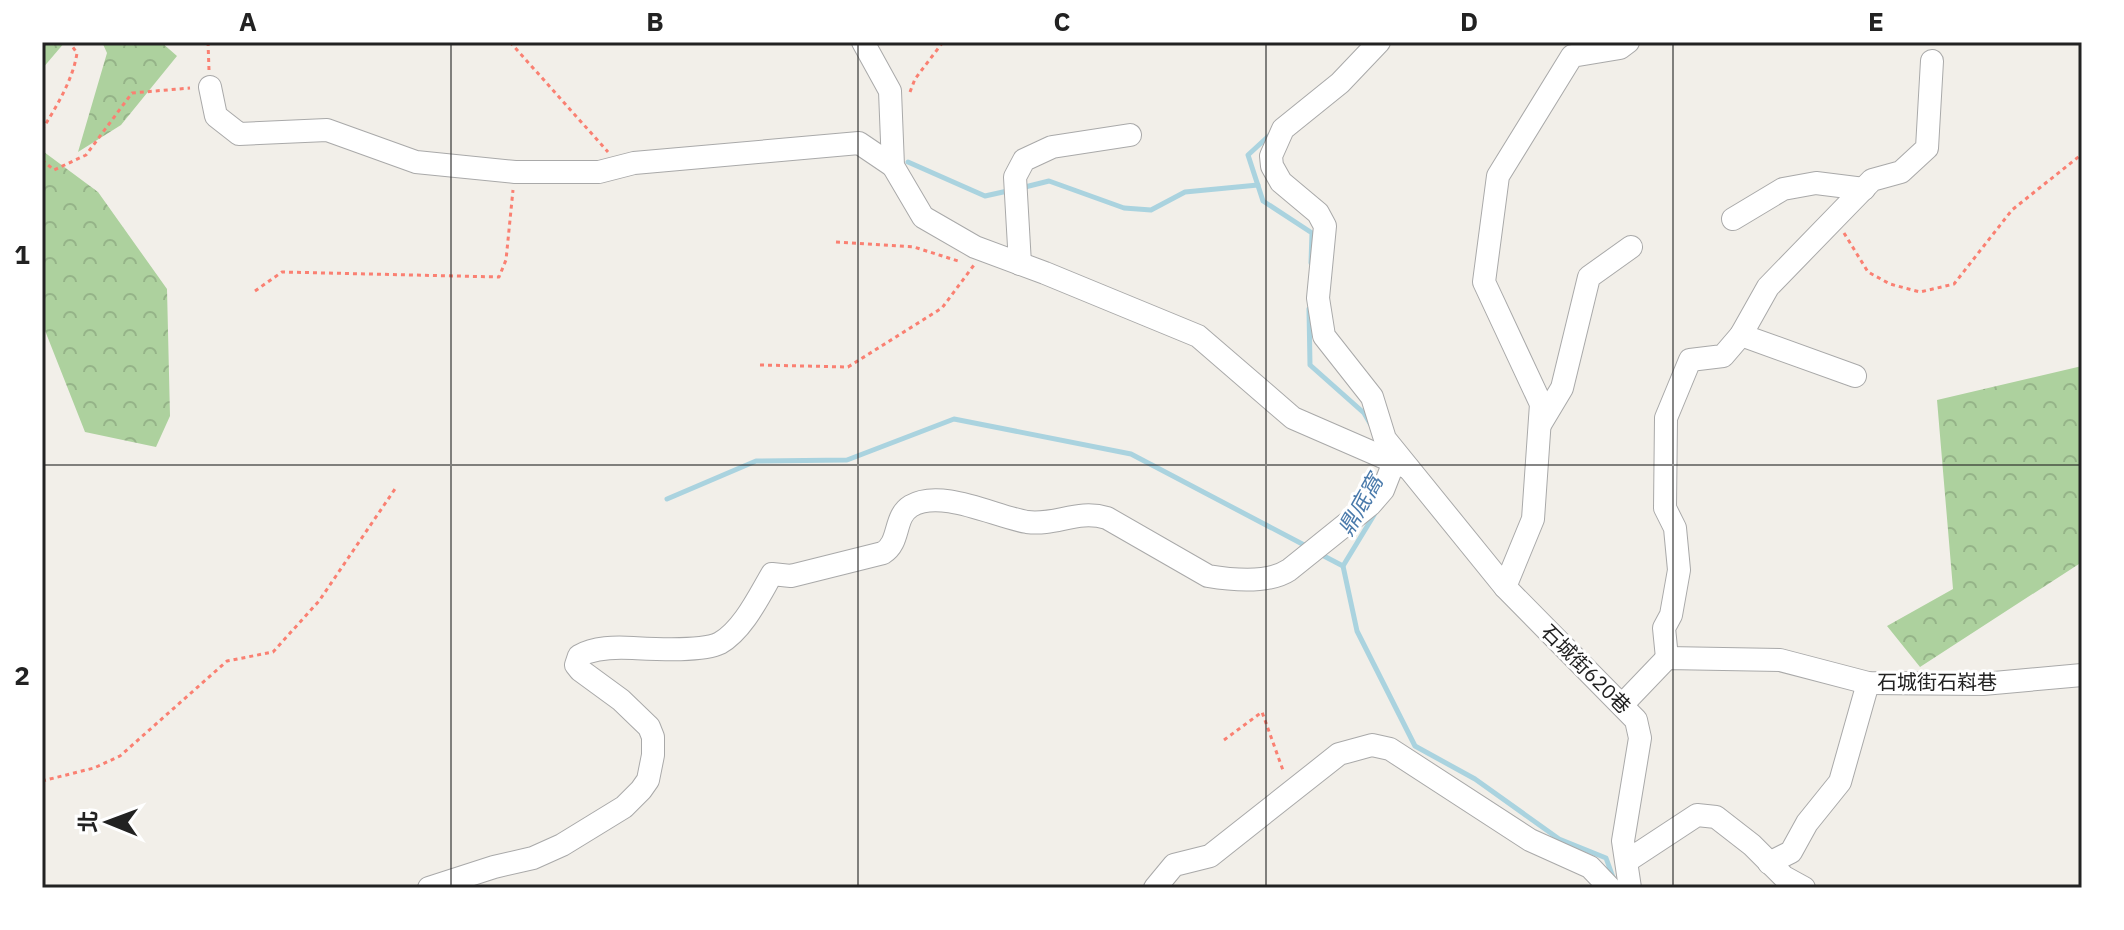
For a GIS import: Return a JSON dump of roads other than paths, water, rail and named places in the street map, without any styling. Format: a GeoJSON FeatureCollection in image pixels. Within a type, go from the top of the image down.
{"type":"FeatureCollection","features":[{"type":"Feature","properties":{"kind":"street"},"geometry":{"type":"LineString","coordinates":[[863,42],[890,91],[893,166]]}},
{"type":"Feature","properties":{"kind":"street","name":"石城街620巷"},"geometry":{"type":"LineString","coordinates":[[1379,42],[1340,83],[1283,129],[1271,156],[1272,166],[1281,182],[1318,213],[1325,226],[1318,298],[1324,336],[1372,397],[1385,439],[1510,593],[1636,720],[1640,738],[1623,841],[1627,861],[1622,888]]}},
{"type":"Feature","properties":{"kind":"street"},"geometry":{"type":"LineString","coordinates":[[1510,593],[1533,519],[1541,404],[1484,282],[1498,176],[1572,56],[1620,48],[1628,42]]}},
{"type":"Feature","properties":{"kind":"street"},"geometry":{"type":"LineString","coordinates":[[1622,705],[1667,658],[1664,628],[1671,615],[1679,570],[1675,528],[1665,508],[1666,418],[1690,360],[1723,356],[1741,335],[1768,287],[1872,180],[1901,172],[1927,148],[1932,61]]}},
{"type":"Feature","properties":{"kind":"street"},"geometry":{"type":"LineString","coordinates":[[210,87],[216,116],[239,134],[327,130],[416,162],[515,172],[599,172],[621,167],[859,143],[893,166],[923,217],[978,257],[1020,264],[1198,336],[1293,418],[1404,466],[1370,505],[1289,570],[1274,578],[1224,579],[1208,576],[1107,518],[1091,513],[1035,523],[971,506],[928,502],[913,505],[901,517],[893,543],[883,553],[791,576],[772,574],[766,588],[721,642],[664,650],[623,647],[589,650],[579,656],[576,665],[580,670],[621,700],[649,727],[654,745],[648,780],[624,807],[562,845],[533,858],[429,888]]}},
{"type":"Feature","properties":{"kind":"street"},"geometry":{"type":"LineString","coordinates":[[1020,264],[1015,177],[1024,160],[1052,147],[1130,135]]}},
{"type":"Feature","properties":{"kind":"street"},"geometry":{"type":"LineString","coordinates":[[1733,219],[1783,189],[1816,183],[1864,189]]}},
{"type":"Feature","properties":{"kind":"street"},"geometry":{"type":"LineString","coordinates":[[1539,425],[1562,388],[1589,277],[1631,247]]}},
{"type":"Feature","properties":{"kind":"street"},"geometry":{"type":"LineString","coordinates":[[1741,335],[1855,376]]}},
{"type":"Feature","properties":{"kind":"street","name":"石城街石嵙巷"},"geometry":{"type":"LineString","coordinates":[[1667,658],[1780,660],[1868,683],[1983,684],[2082,675]]}},
{"type":"Feature","properties":{"kind":"street"},"geometry":{"type":"LineString","coordinates":[[1769,863],[1791,852],[1807,823],[1840,782],[1868,683]]}},
{"type":"Feature","properties":{"kind":"street"},"geometry":{"type":"LineString","coordinates":[[1155,888],[1174,865],[1210,856],[1339,754],[1372,745],[1390,749],[1530,840],[1590,867],[1622,888]]}},
{"type":"Feature","properties":{"kind":"street"},"geometry":{"type":"LineString","coordinates":[[1627,861],[1697,815],[1716,817],[1752,845],[1784,877],[1804,888]]}},
{"type":"Feature","properties":{"kind":"waterway","name":"鼎底窩"},"geometry":{"type":"LineString","coordinates":[[1273,132],[1248,155],[1263,201],[1312,233],[1311,263]]}},
{"type":"Feature","properties":{"kind":"waterway"},"geometry":{"type":"LineString","coordinates":[[908,162],[985,196],[1012,190]]}},
{"type":"Feature","properties":{"kind":"waterway"},"geometry":{"type":"LineString","coordinates":[[1021,188],[1049,181],[1124,208],[1151,210],[1185,192],[1258,185]]}},
{"type":"Feature","properties":{"kind":"waterway","name":"鼎底窩"},"geometry":{"type":"LineString","coordinates":[[1309,309],[1310,365],[1364,413],[1371,425]]}},
{"type":"Feature","properties":{"kind":"waterway"},"geometry":{"type":"LineString","coordinates":[[667,499],[756,461],[847,460],[954,419],[1131,454],[1308,547]]}},
{"type":"Feature","properties":{"kind":"waterway","name":"鼎底窩"},"geometry":{"type":"LineString","coordinates":[[1374,515],[1343,566],[1357,631],[1415,746],[1475,779],[1559,839],[1606,858],[1614,880]]}},
{"type":"Feature","properties":{"kind":"waterway"},"geometry":{"type":"LineString","coordinates":[[1320,554],[1343,566]]}}]}
